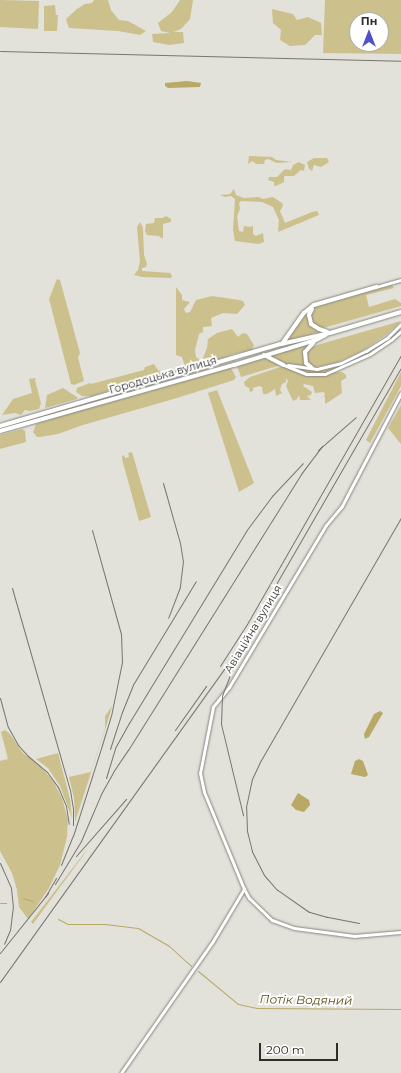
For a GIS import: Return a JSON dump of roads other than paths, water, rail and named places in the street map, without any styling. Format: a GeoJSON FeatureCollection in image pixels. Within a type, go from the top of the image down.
{"type":"FeatureCollection","features":[{"type":"Feature","properties":{"kind":"main road"},"geometry":{"type":"LineString","coordinates":[[281,344],[304,313],[314,305],[376,287]]}},
{"type":"Feature","properties":{"kind":"main road"},"geometry":{"type":"LineString","coordinates":[[314,305],[309,315],[311,324],[330,333]]}},
{"type":"Feature","properties":{"kind":"main road","name":"Городоцька вулиця"},"geometry":{"type":"LineString","coordinates":[[0,426],[281,344],[330,333],[401,312]]}},
{"type":"Feature","properties":{"kind":"main road","name":"Городоцька вулиця"},"geometry":{"type":"LineString","coordinates":[[0,431],[316,340],[330,333]]}},
{"type":"Feature","properties":{"kind":"main road"},"geometry":{"type":"LineString","coordinates":[[312,368],[306,363],[305,352],[316,340]]}},
{"type":"Feature","properties":{"kind":"main road"},"geometry":{"type":"LineString","coordinates":[[264,355],[284,365]]}},
{"type":"Feature","properties":{"kind":"street"},"geometry":{"type":"LineString","coordinates":[[376,287],[401,280]]}},
{"type":"Feature","properties":{"kind":"street"},"geometry":{"type":"LineString","coordinates":[[284,365],[322,369],[341,363],[366,351],[388,337],[401,324]]}},
{"type":"Feature","properties":{"kind":"street"},"geometry":{"type":"LineString","coordinates":[[284,365],[306,374],[325,374],[356,361],[380,348],[401,331]]}},
{"type":"Feature","properties":{"kind":"street","name":"Авіаційна вулиця"},"geometry":{"type":"LineString","coordinates":[[401,393],[342,506],[326,525],[229,687],[213,707],[202,756],[201,778],[204,792],[244,889],[261,910],[272,920],[283,925],[354,936],[401,932]]}},
{"type":"Feature","properties":{"kind":"street"},"geometry":{"type":"LineString","coordinates":[[121,1073],[221,929],[244,889]]}},
{"type":"Feature","properties":{"kind":"waterway","name":"Потік Водяний"},"geometry":{"type":"LineString","coordinates":[[23,898],[33,901]]}},
{"type":"Feature","properties":{"kind":"waterway","name":"Потік Водяний"},"geometry":{"type":"LineString","coordinates":[[0,903],[6,903]]}},
{"type":"Feature","properties":{"kind":"waterway","name":"Потік Водяний"},"geometry":{"type":"LineString","coordinates":[[58,919],[68,924],[105,924],[138,928],[169,946],[191,966]]}},
{"type":"Feature","properties":{"kind":"waterway","name":"Потік Водяний"},"geometry":{"type":"LineString","coordinates":[[198,971],[238,1004],[257,1008],[401,1009]]}},
{"type":"Feature","properties":{"kind":"railway"},"geometry":{"type":"LineString","coordinates":[[0,51],[401,61]]}},
{"type":"Feature","properties":{"kind":"railway"},"geometry":{"type":"LineString","coordinates":[[220,666],[247,624],[401,355]]}},
{"type":"Feature","properties":{"kind":"railway"},"geometry":{"type":"LineString","coordinates":[[0,982],[238,650],[401,368]]}},
{"type":"Feature","properties":{"kind":"railway"},"geometry":{"type":"LineString","coordinates":[[318,450],[356,417]]}},
{"type":"Feature","properties":{"kind":"railway"},"geometry":{"type":"LineString","coordinates":[[55,884],[81,841],[101,794],[113,772],[301,474],[322,446]]}},
{"type":"Feature","properties":{"kind":"railway"},"geometry":{"type":"LineString","coordinates":[[106,778],[115,748],[129,723],[246,531],[272,496],[303,463]]}},
{"type":"Feature","properties":{"kind":"railway"},"geometry":{"type":"LineString","coordinates":[[163,483],[180,543],[183,561],[180,587],[168,618]]}},
{"type":"Feature","properties":{"kind":"railway"},"geometry":{"type":"LineString","coordinates":[[359,923],[309,912],[277,890],[264,875],[252,851],[247,831],[246,807],[252,779],[261,760],[401,518]]}},
{"type":"Feature","properties":{"kind":"railway"},"geometry":{"type":"LineString","coordinates":[[61,865],[73,836],[111,716],[122,662],[121,634],[92,530]]}},
{"type":"Feature","properties":{"kind":"railway"},"geometry":{"type":"LineString","coordinates":[[110,749],[122,712],[134,683],[196,581]]}},
{"type":"Feature","properties":{"kind":"railway"},"geometry":{"type":"LineString","coordinates":[[12,588],[70,790],[73,809],[73,825]]}},
{"type":"Feature","properties":{"kind":"railway"},"geometry":{"type":"LineString","coordinates":[[230,675],[222,696],[221,724],[243,815]]}},
{"type":"Feature","properties":{"kind":"railway"},"geometry":{"type":"LineString","coordinates":[[175,730],[206,686]]}},
{"type":"Feature","properties":{"kind":"railway"},"geometry":{"type":"LineString","coordinates":[[0,698],[8,727],[18,745],[28,756],[47,772],[58,787],[66,806],[69,824]]}},
{"type":"Feature","properties":{"kind":"railway"},"geometry":{"type":"LineString","coordinates":[[76,856],[126,799]]}},
{"type":"Feature","properties":{"kind":"railway"},"geometry":{"type":"LineString","coordinates":[[0,863],[11,888],[13,906],[10,930],[4,944]]}},
{"type":"Feature","properties":{"kind":"railway"},"geometry":{"type":"LineString","coordinates":[[45,897],[56,878]]}},
{"type":"Feature","properties":{"kind":"railway"},"geometry":{"type":"LineString","coordinates":[[0,953],[48,893]]}}]}
